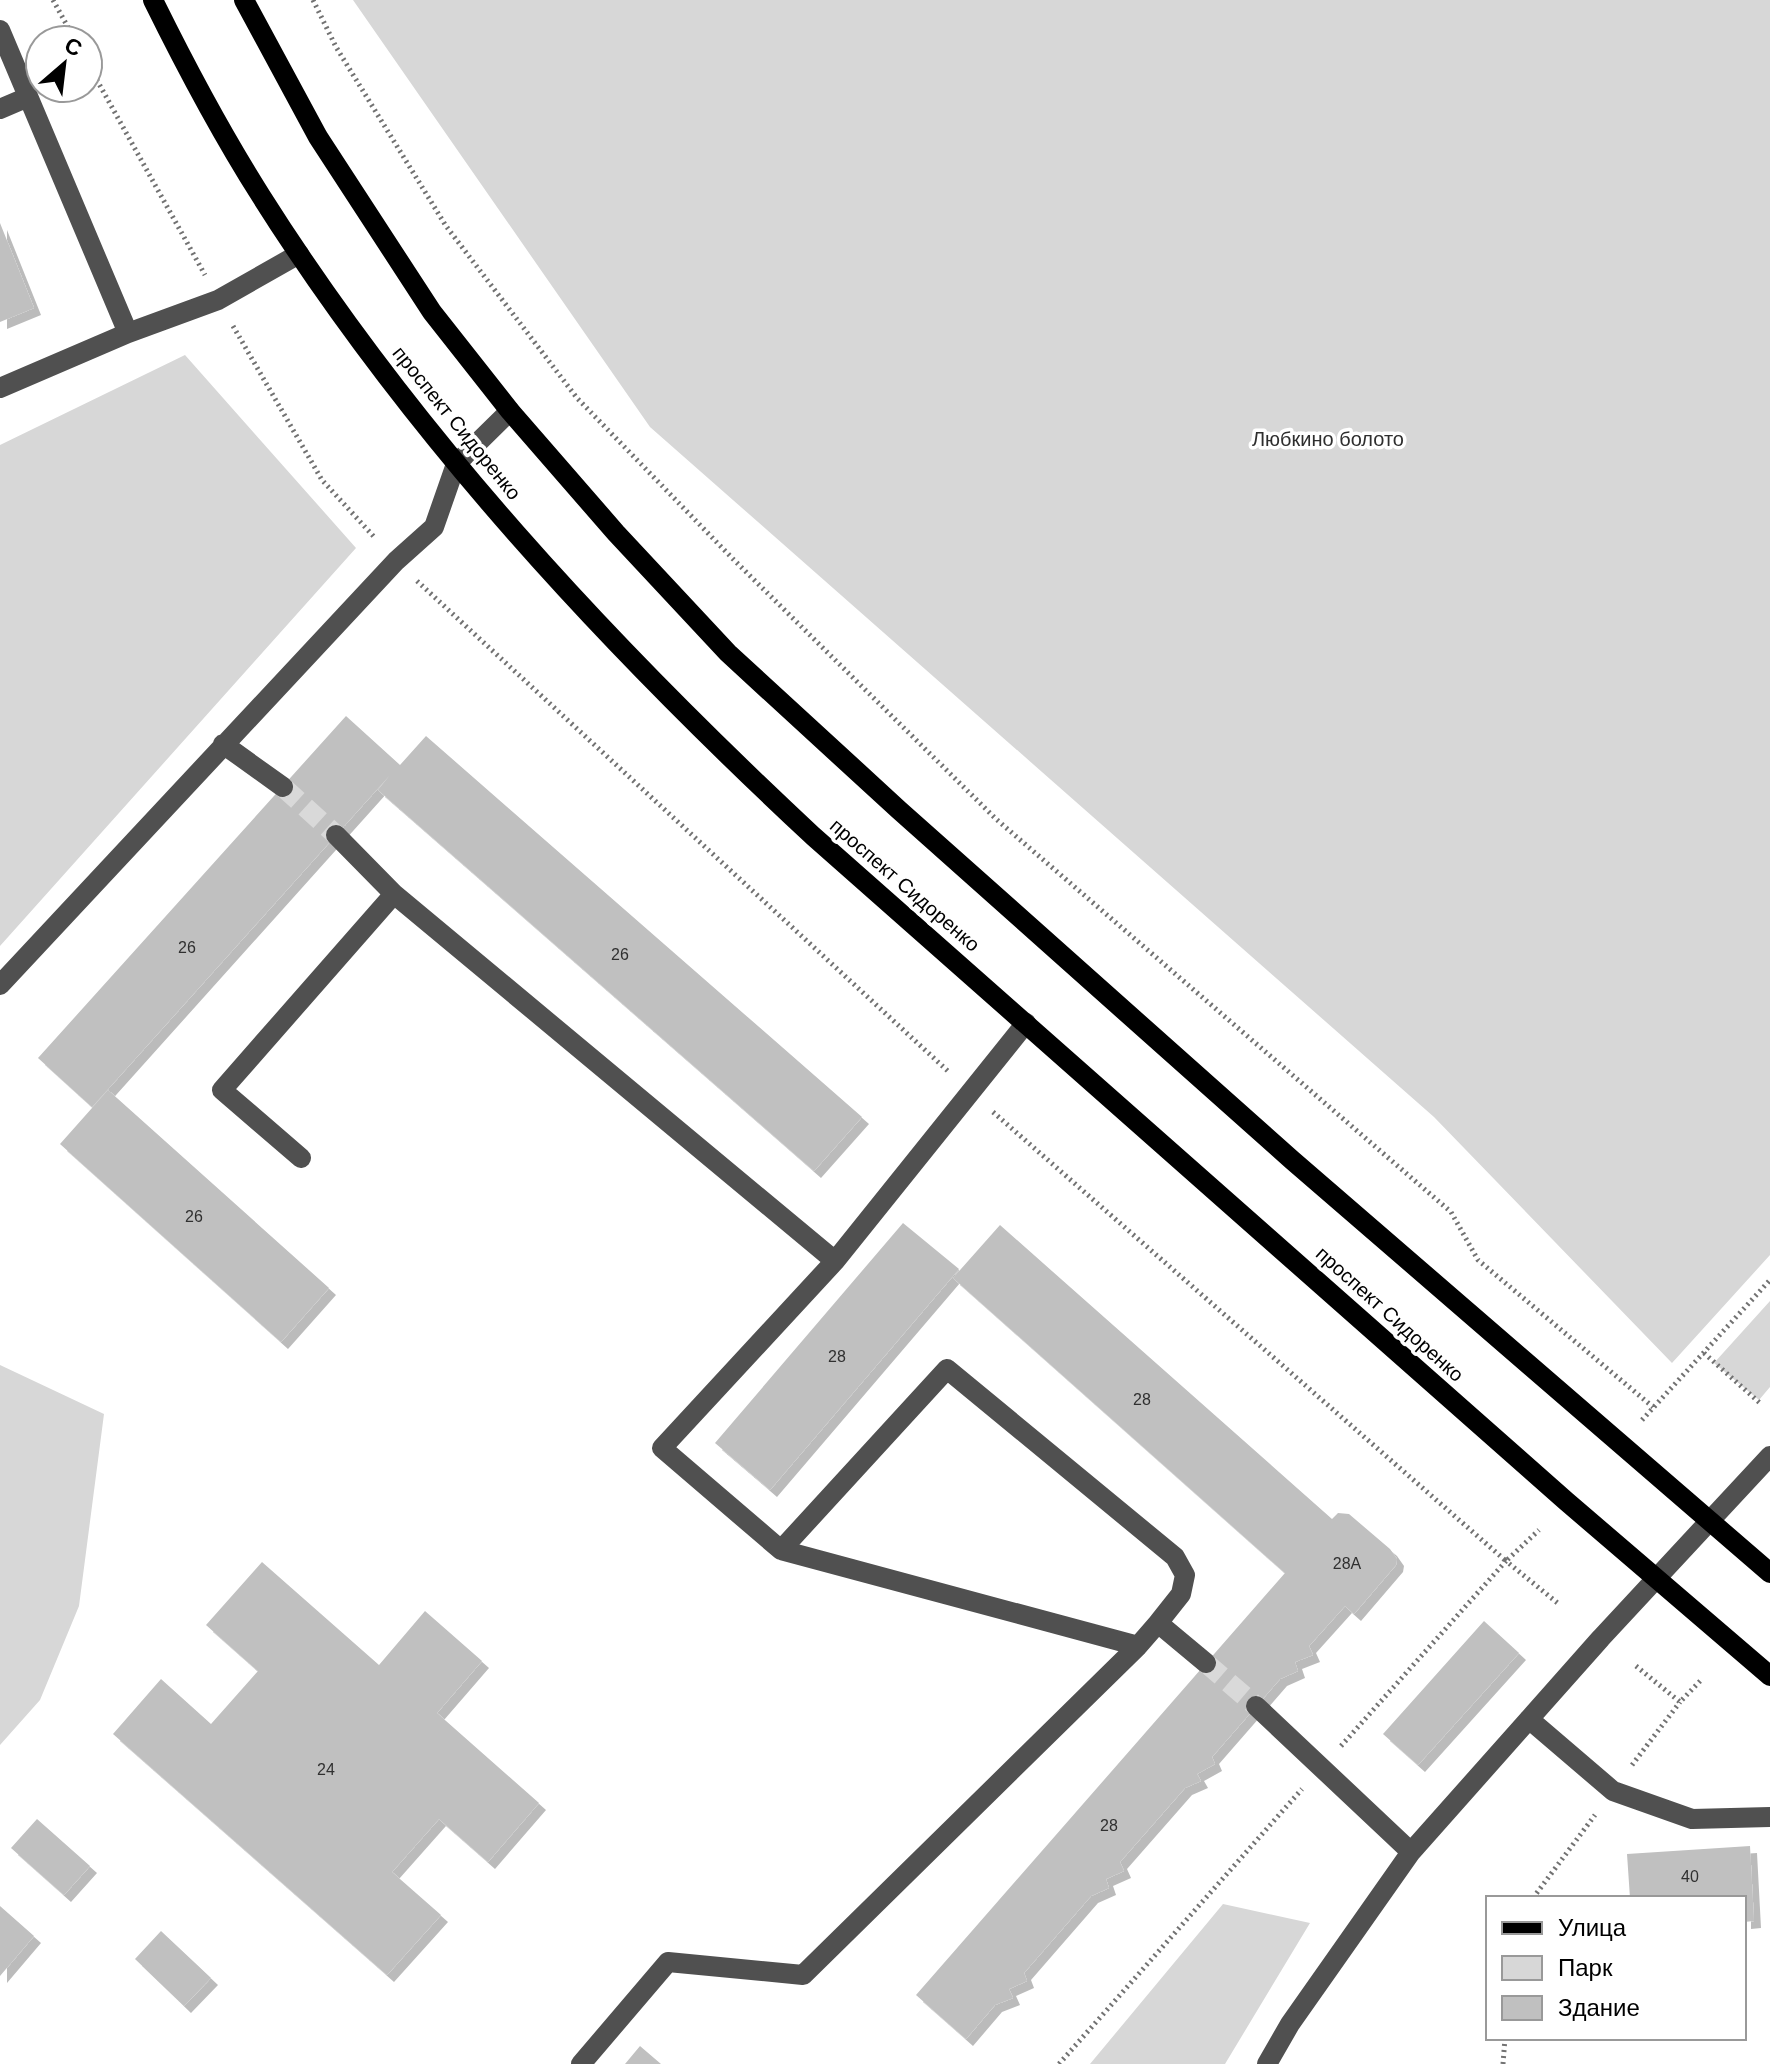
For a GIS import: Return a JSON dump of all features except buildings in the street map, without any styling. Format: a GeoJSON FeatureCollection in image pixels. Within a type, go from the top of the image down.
{"type":"FeatureCollection","features":[{"type":"Feature","properties":{"kind":"main road","name":"проспект Сидоренко"},"geometry":{"type":"LineString","coordinates":[[153,0],[185,65],[237,155],[299,254],[374,360],[456,464],[609,636],[708,738],[813,836],[1770,1676]]}},
{"type":"Feature","properties":{"kind":"main road"},"geometry":{"type":"LineString","coordinates":[[244,0],[326,149],[432,312],[510,411],[616,533],[728,653],[1246,1119],[1770,1573]]}},
{"type":"Feature","properties":{"kind":"street"},"geometry":{"type":"LineString","coordinates":[[0,30],[24,87]]}},
{"type":"Feature","properties":{"kind":"street"},"geometry":{"type":"LineString","coordinates":[[0,109],[24,99]]}},
{"type":"Feature","properties":{"kind":"street"},"geometry":{"type":"LineString","coordinates":[[31,104],[128,333]]}},
{"type":"Feature","properties":{"kind":"street"},"geometry":{"type":"LineString","coordinates":[[0,388],[128,333],[218,300],[299,254]]}},
{"type":"Feature","properties":{"kind":"street"},"geometry":{"type":"LineString","coordinates":[[0,985],[396,561],[434,527],[456,464],[510,411]]}},
{"type":"Feature","properties":{"kind":"street"},"geometry":{"type":"LineString","coordinates":[[223,744],[283,787]]}},
{"type":"Feature","properties":{"kind":"street"},"geometry":{"type":"LineString","coordinates":[[336,835],[394,894],[835,1261]]}},
{"type":"Feature","properties":{"kind":"street"},"geometry":{"type":"LineString","coordinates":[[301,1158],[222,1090],[394,894]]}},
{"type":"Feature","properties":{"kind":"street"},"geometry":{"type":"LineString","coordinates":[[1026,1023],[835,1261],[662,1448],[781,1550],[1138,1646]]}},
{"type":"Feature","properties":{"kind":"street"},"geometry":{"type":"LineString","coordinates":[[581,2064],[668,1962],[803,1975],[1138,1646],[1181,1594],[1185,1575],[1175,1557],[947,1369],[781,1550]]}},
{"type":"Feature","properties":{"kind":"street"},"geometry":{"type":"LineString","coordinates":[[1267,2064],[1290,2024],[1411,1852],[1656,1578],[1770,1456]]}},
{"type":"Feature","properties":{"kind":"street"},"geometry":{"type":"LineString","coordinates":[[1158,1623],[1206,1663]]}},
{"type":"Feature","properties":{"kind":"street"},"geometry":{"type":"LineString","coordinates":[[1256,1706],[1411,1852]]}},
{"type":"Feature","properties":{"kind":"street"},"geometry":{"type":"LineString","coordinates":[[1529,1719],[1613,1791],[1692,1819],[1770,1817]]}},
{"type":"Feature","properties":{"kind":"path"},"geometry":{"type":"LineString","coordinates":[[53,0],[66,24]]}},
{"type":"Feature","properties":{"kind":"path"},"geometry":{"type":"LineString","coordinates":[[313,0],[336,47],[446,226],[577,398],[733,559],[996,819],[1451,1212],[1478,1260],[1653,1407]]}},
{"type":"Feature","properties":{"kind":"path"},"geometry":{"type":"LineString","coordinates":[[104,93],[322,480],[396,561],[969,1091],[1560,1605]]}},
{"type":"Feature","properties":{"kind":"path"},"geometry":{"type":"LineString","coordinates":[[1642,1420],[1770,1280]]}},
{"type":"Feature","properties":{"kind":"path"},"geometry":{"type":"LineString","coordinates":[[1704,1353],[1761,1404]]}},
{"type":"Feature","properties":{"kind":"path"},"geometry":{"type":"LineString","coordinates":[[1059,2064],[1506,1561],[1539,1530]]}},
{"type":"Feature","properties":{"kind":"path"},"geometry":{"type":"LineString","coordinates":[[1636,1666],[1680,1702],[1702,1679]]}},
{"type":"Feature","properties":{"kind":"path"},"geometry":{"type":"LineString","coordinates":[[1503,2064],[1505,2040]]}},
{"type":"Feature","properties":{"kind":"green space","name":"Любкино болото"},"geometry":{"type":"Polygon","coordinates":[[[353,0],[1770,0],[1770,1255],[1672,1363],[1434,1117],[650,427],[353,0]]]}},
{"type":"Feature","properties":{"kind":"green space"},"geometry":{"type":"Polygon","coordinates":[[[185,355],[356,548],[0,946],[0,445],[185,355]]]}},
{"type":"Feature","properties":{"kind":"green space"},"geometry":{"type":"Polygon","coordinates":[[[1770,1301],[1770,1387],[1759,1400],[1714,1363],[1770,1301]]]}},
{"type":"Feature","properties":{"kind":"green space"},"geometry":{"type":"Polygon","coordinates":[[[0,1365],[104,1414],[79,1606],[40,1700],[0,1745],[0,1365]]]}},
{"type":"Feature","properties":{"kind":"green space"},"geometry":{"type":"Polygon","coordinates":[[[1223,1904],[1310,1923],[1225,2064],[1090,2064],[1223,1904]]]}},
{"type":"Feature","properties":{"kind":"tunnel"},"geometry":{"type":"LineString","coordinates":[[283,787],[336,835]]}},
{"type":"Feature","properties":{"kind":"tunnel"},"geometry":{"type":"LineString","coordinates":[[1206,1663],[1256,1706]]}}]}
